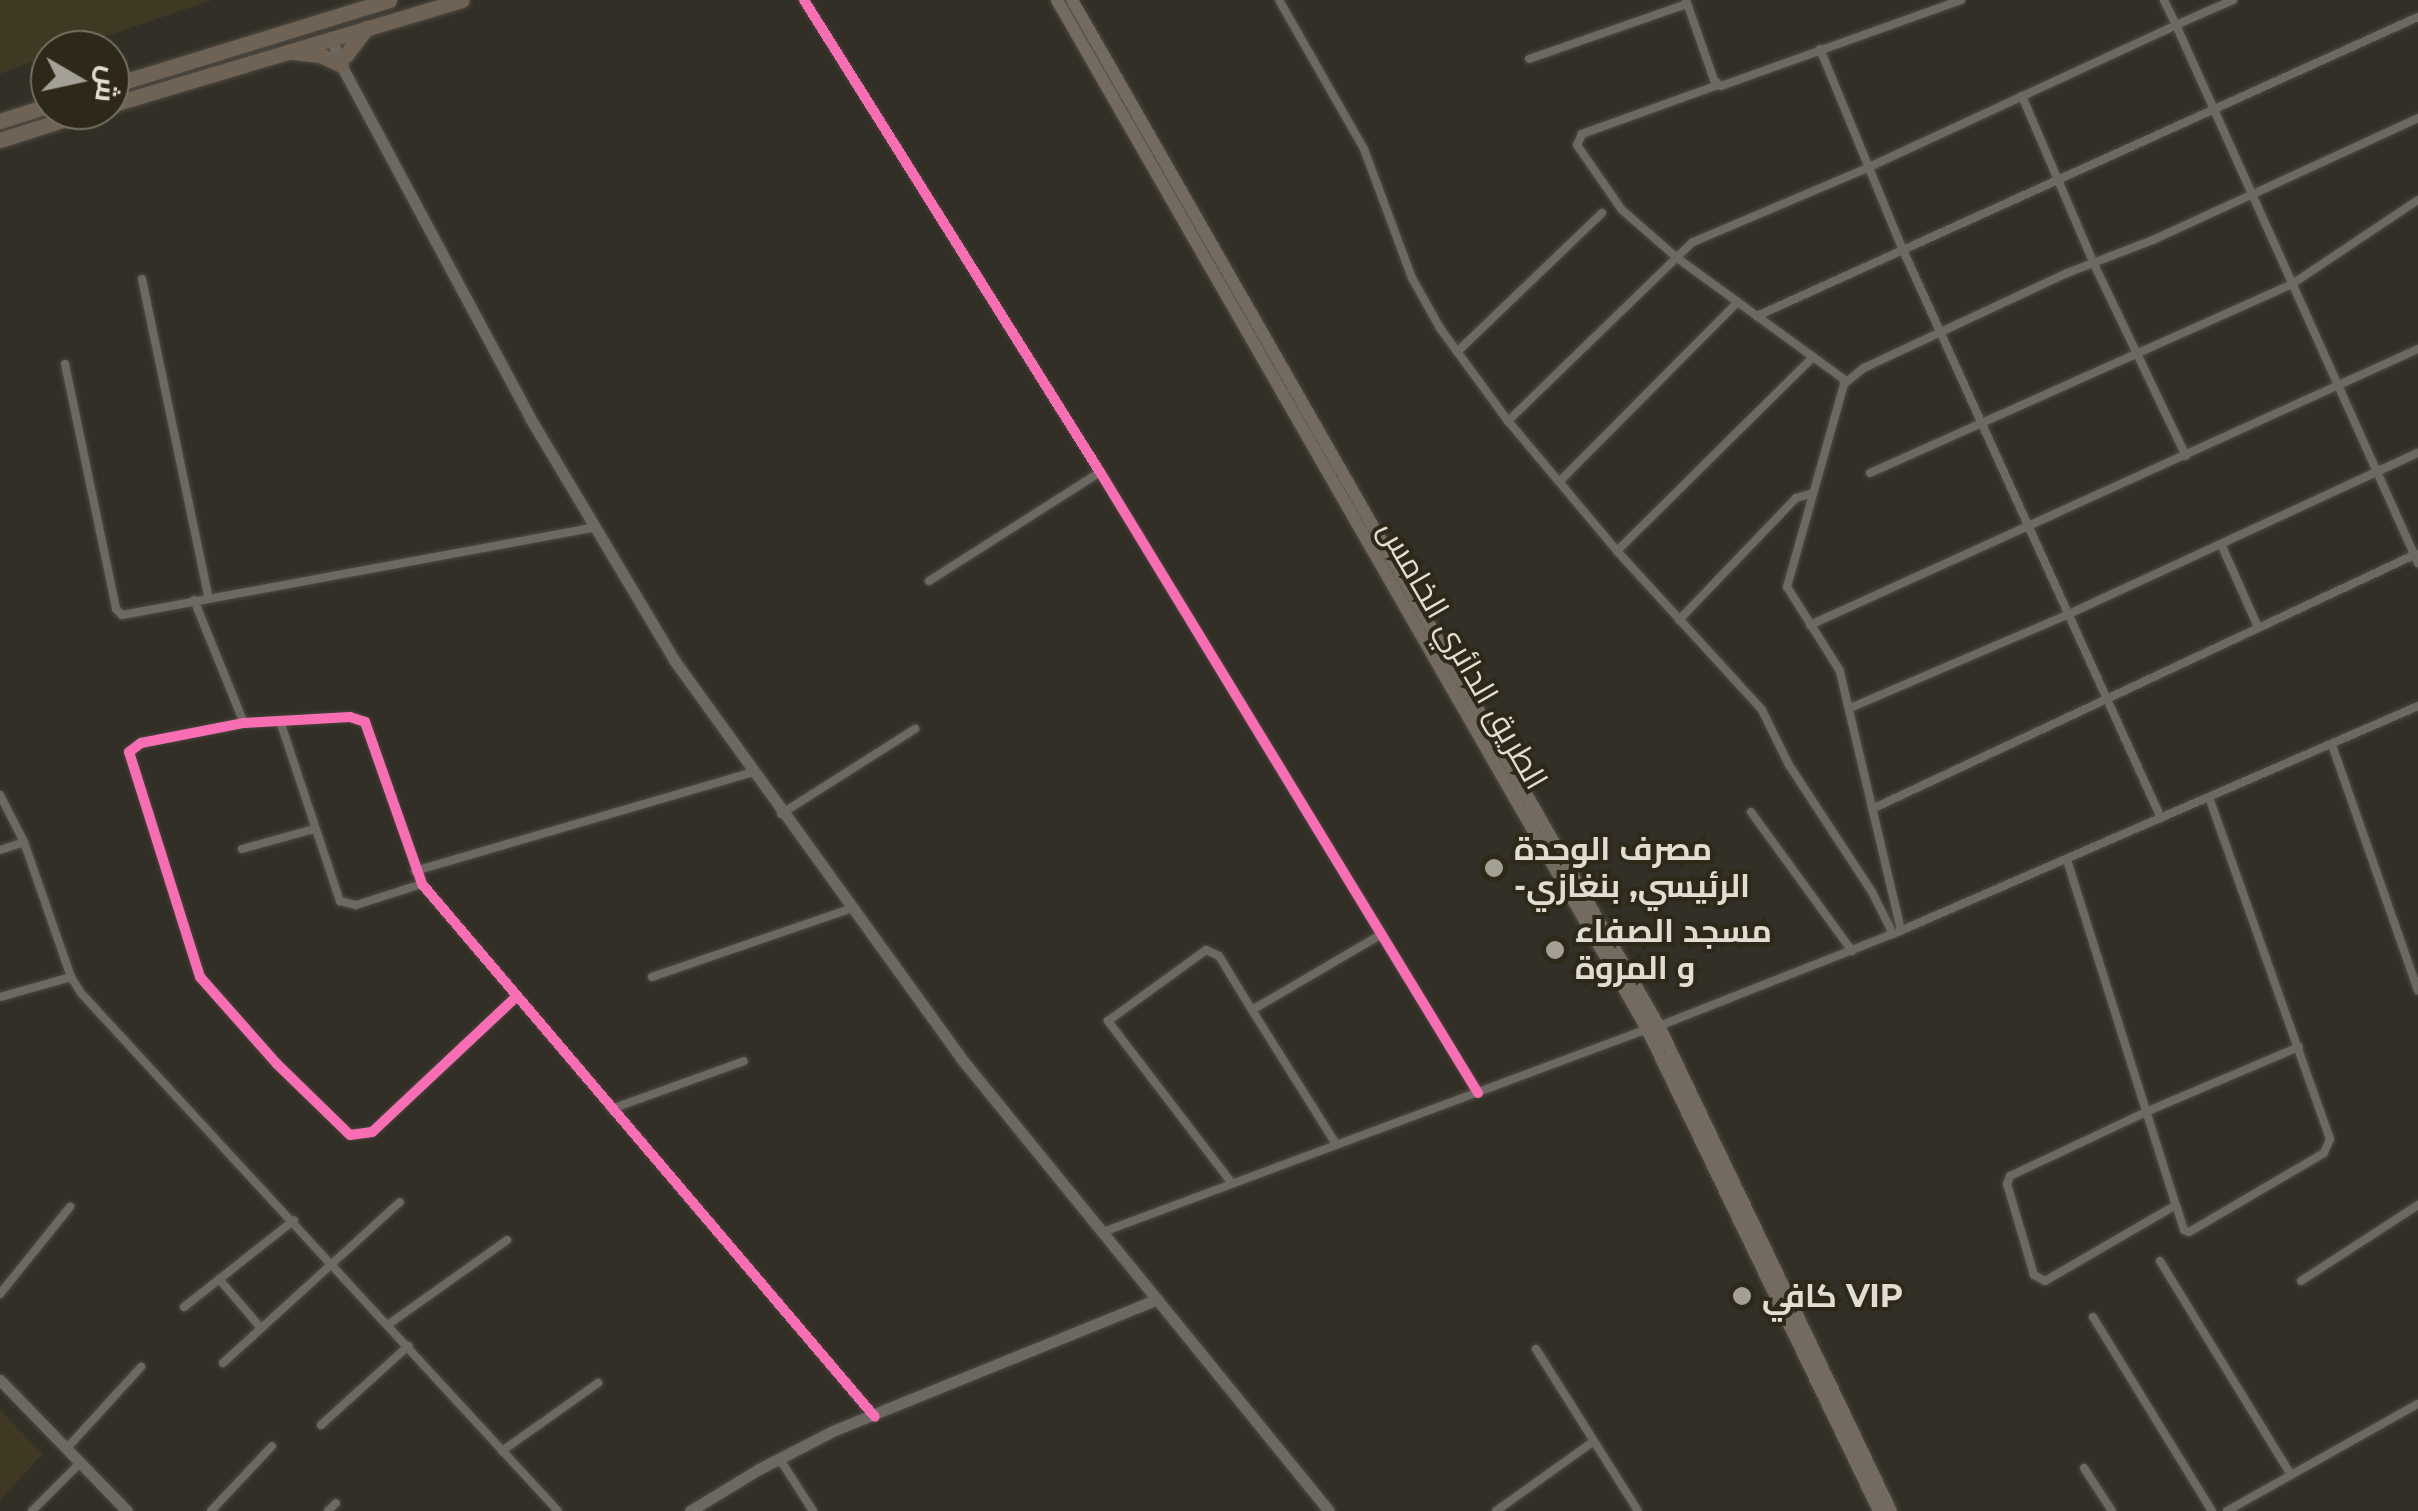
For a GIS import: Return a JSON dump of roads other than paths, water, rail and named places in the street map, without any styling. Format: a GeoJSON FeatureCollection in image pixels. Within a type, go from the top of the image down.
{"type":"FeatureCollection","features":[{"type":"Feature","properties":{"kind":"highway"},"geometry":{"type":"LineString","coordinates":[[130,80],[367,3],[389,0]]}},
{"type":"Feature","properties":{"kind":"highway"},"geometry":{"type":"LineString","coordinates":[[130,99],[462,0]]}},
{"type":"Feature","properties":{"kind":"highway"},"geometry":{"type":"LineString","coordinates":[[283,51],[320,55],[344,64],[366,28]]}},
{"type":"Feature","properties":{"kind":"highway"},"geometry":{"type":"LineString","coordinates":[[0,120],[30,110]]}},
{"type":"Feature","properties":{"kind":"highway"},"geometry":{"type":"LineString","coordinates":[[0,140],[31,130]]}},
{"type":"Feature","properties":{"kind":"main road","name":"الطريق الدائري الخامس"},"geometry":{"type":"LineString","coordinates":[[1057,0],[1250,325],[1653,1028],[1891,1511]]}},
{"type":"Feature","properties":{"kind":"main road","name":"الطريق الدائري الخامس"},"geometry":{"type":"LineString","coordinates":[[1072,0],[1250,325]]}},
{"type":"Feature","properties":{"kind":"main road"},"geometry":{"type":"LineString","coordinates":[[336,36],[344,64],[592,528],[674,660],[960,1058],[1329,1511]]}},
{"type":"Feature","properties":{"kind":"main road","name":"الطريق الدائري الخامس"},"geometry":{"type":"LineString","coordinates":[[1653,1028],[1879,1511]]}},
{"type":"Feature","properties":{"kind":"main road"},"geometry":{"type":"LineString","coordinates":[[694,1510],[779,1458],[1157,1298]]}},
{"type":"Feature","properties":{"kind":"main road"},"geometry":{"type":"LineString","coordinates":[[0,1380],[126,1511]]}},
{"type":"Feature","properties":{"kind":"street"},"geometry":{"type":"LineString","coordinates":[[804,0],[1100,472],[1478,1093]]}},
{"type":"Feature","properties":{"kind":"street"},"geometry":{"type":"LineString","coordinates":[[1279,0],[1364,150],[1412,278],[1457,352],[1508,421],[1617,552],[1762,710],[1789,765],[1897,932]]}},
{"type":"Feature","properties":{"kind":"street"},"geometry":{"type":"LineString","coordinates":[[1846,381],[1676,257],[1616,204],[1576,142],[1582,134],[1961,0]]}},
{"type":"Feature","properties":{"kind":"street"},"geometry":{"type":"LineString","coordinates":[[1872,809],[2106,696],[2417,557],[2249,195],[2164,0]]}},
{"type":"Feature","properties":{"kind":"street"},"geometry":{"type":"LineString","coordinates":[[1508,421],[1700,238],[1867,168],[2233,0]]}},
{"type":"Feature","properties":{"kind":"street"},"geometry":{"type":"LineString","coordinates":[[1529,59],[1687,2],[1718,85]]}},
{"type":"Feature","properties":{"kind":"street"},"geometry":{"type":"LineString","coordinates":[[1757,316],[2418,17]]}},
{"type":"Feature","properties":{"kind":"street"},"geometry":{"type":"LineString","coordinates":[[1820,49],[1903,250],[2161,818]]}},
{"type":"Feature","properties":{"kind":"street"},"geometry":{"type":"LineString","coordinates":[[2022,96],[2093,262],[2186,456]]}},
{"type":"Feature","properties":{"kind":"street"},"geometry":{"type":"LineString","coordinates":[[1897,932],[1840,671],[1790,596],[1787,582],[1836,398],[1846,381],[1864,368],[2093,262],[2418,118]]}},
{"type":"Feature","properties":{"kind":"street"},"geometry":{"type":"LineString","coordinates":[[1870,473],[2292,284],[2418,200]]}},
{"type":"Feature","properties":{"kind":"street"},"geometry":{"type":"LineString","coordinates":[[1457,352],[1602,213]]}},
{"type":"Feature","properties":{"kind":"street"},"geometry":{"type":"LineString","coordinates":[[142,279],[208,596]]}},
{"type":"Feature","properties":{"kind":"street"},"geometry":{"type":"LineString","coordinates":[[1559,482],[1738,302]]}},
{"type":"Feature","properties":{"kind":"street"},"geometry":{"type":"LineString","coordinates":[[1810,625],[2418,349]]}},
{"type":"Feature","properties":{"kind":"street"},"geometry":{"type":"LineString","coordinates":[[1617,552],[1812,356]]}},
{"type":"Feature","properties":{"kind":"street"},"geometry":{"type":"LineString","coordinates":[[65,364],[118,613],[592,528]]}},
{"type":"Feature","properties":{"kind":"street"},"geometry":{"type":"LineString","coordinates":[[1850,708],[2069,614],[2418,453]]}},
{"type":"Feature","properties":{"kind":"street"},"geometry":{"type":"LineString","coordinates":[[929,581],[1100,472]]}},
{"type":"Feature","properties":{"kind":"street"},"geometry":{"type":"LineString","coordinates":[[1680,620],[1796,498],[1810,494]]}},
{"type":"Feature","properties":{"kind":"street"},"geometry":{"type":"LineString","coordinates":[[2221,544],[2258,627]]}},
{"type":"Feature","properties":{"kind":"street"},"geometry":{"type":"LineString","coordinates":[[194,600],[244,724]]}},
{"type":"Feature","properties":{"kind":"street"},"geometry":{"type":"LineString","coordinates":[[1103,1232],[1852,951],[2210,800],[2418,706]]}},
{"type":"Feature","properties":{"kind":"street"},"geometry":{"type":"LineString","coordinates":[[516,997],[372,1132],[350,1135],[277,1064],[200,977],[129,761],[132,748],[244,724],[350,717],[365,722],[414,871],[422,884],[875,1416]]}},
{"type":"Feature","properties":{"kind":"street"},"geometry":{"type":"LineString","coordinates":[[280,720],[314,830],[342,903],[356,906],[422,884]]}},
{"type":"Feature","properties":{"kind":"street"},"geometry":{"type":"LineString","coordinates":[[781,814],[914,729]]}},
{"type":"Feature","properties":{"kind":"street"},"geometry":{"type":"LineString","coordinates":[[2332,745],[2418,990]]}},
{"type":"Feature","properties":{"kind":"street"},"geometry":{"type":"LineString","coordinates":[[414,871],[752,773]]}},
{"type":"Feature","properties":{"kind":"street"},"geometry":{"type":"LineString","coordinates":[[0,795],[24,842],[71,977],[558,1511]]}},
{"type":"Feature","properties":{"kind":"street"},"geometry":{"type":"LineString","coordinates":[[2067,860],[2184,1230],[2190,1232],[2329,1146],[2299,1047],[2210,800]]}},
{"type":"Feature","properties":{"kind":"street"},"geometry":{"type":"LineString","coordinates":[[1751,812],[1852,951]]}},
{"type":"Feature","properties":{"kind":"street"},"geometry":{"type":"LineString","coordinates":[[242,850],[314,830]]}},
{"type":"Feature","properties":{"kind":"street"},"geometry":{"type":"LineString","coordinates":[[0,850],[24,842]]}},
{"type":"Feature","properties":{"kind":"street"},"geometry":{"type":"LineString","coordinates":[[652,977],[850,909]]}},
{"type":"Feature","properties":{"kind":"street"},"geometry":{"type":"LineString","coordinates":[[1252,1010],[1382,934]]}},
{"type":"Feature","properties":{"kind":"street"},"geometry":{"type":"LineString","coordinates":[[1231,1182],[1108,1021],[1206,950],[1219,956],[1336,1144]]}},
{"type":"Feature","properties":{"kind":"street"},"geometry":{"type":"LineString","coordinates":[[0,997],[71,977]]}},
{"type":"Feature","properties":{"kind":"street"},"geometry":{"type":"LineString","coordinates":[[2176,1205],[2046,1281],[2034,1275],[2007,1184],[2010,1176],[2299,1047]]}},
{"type":"Feature","properties":{"kind":"street"},"geometry":{"type":"LineString","coordinates":[[611,1109],[744,1060]]}},
{"type":"Feature","properties":{"kind":"street"},"geometry":{"type":"LineString","coordinates":[[223,1363],[400,1202]]}},
{"type":"Feature","properties":{"kind":"street"},"geometry":{"type":"LineString","coordinates":[[2300,1281],[2418,1206]]}},
{"type":"Feature","properties":{"kind":"street"},"geometry":{"type":"LineString","coordinates":[[0,1294],[70,1207]]}},
{"type":"Feature","properties":{"kind":"street"},"geometry":{"type":"LineString","coordinates":[[184,1306],[294,1220]]}},
{"type":"Feature","properties":{"kind":"street"},"geometry":{"type":"LineString","coordinates":[[389,1324],[507,1240]]}},
{"type":"Feature","properties":{"kind":"street"},"geometry":{"type":"LineString","coordinates":[[2160,1261],[2290,1473]]}},
{"type":"Feature","properties":{"kind":"street"},"geometry":{"type":"LineString","coordinates":[[219,1279],[261,1328]]}},
{"type":"Feature","properties":{"kind":"street"},"geometry":{"type":"LineString","coordinates":[[2093,1317],[2212,1511]]}},
{"type":"Feature","properties":{"kind":"street"},"geometry":{"type":"LineString","coordinates":[[321,1425],[408,1346]]}},
{"type":"Feature","properties":{"kind":"street"},"geometry":{"type":"LineString","coordinates":[[1536,1350],[1638,1511]]}},
{"type":"Feature","properties":{"kind":"street"},"geometry":{"type":"LineString","coordinates":[[67,1448],[141,1366]]}},
{"type":"Feature","properties":{"kind":"street"},"geometry":{"type":"LineString","coordinates":[[502,1452],[598,1383]]}},
{"type":"Feature","properties":{"kind":"street"},"geometry":{"type":"LineString","coordinates":[[2227,1511],[2414,1406],[2418,1419]]}},
{"type":"Feature","properties":{"kind":"street"},"geometry":{"type":"LineString","coordinates":[[1496,1511],[1594,1440]]}},
{"type":"Feature","properties":{"kind":"street"},"geometry":{"type":"LineString","coordinates":[[211,1511],[272,1446]]}},
{"type":"Feature","properties":{"kind":"street"},"geometry":{"type":"LineString","coordinates":[[779,1458],[813,1511]]}},
{"type":"Feature","properties":{"kind":"street"},"geometry":{"type":"LineString","coordinates":[[32,1511],[80,1463]]}},
{"type":"Feature","properties":{"kind":"street"},"geometry":{"type":"LineString","coordinates":[[2084,1468],[2112,1511]]}},
{"type":"Feature","properties":{"kind":"street"},"geometry":{"type":"LineString","coordinates":[[328,1511],[336,1504]]}},
{"type":"Feature","properties":{"kind":"place","name":"مصرف الوحدة -الرئيسي, بنغازي"},"geometry":{"type":"Point","coordinates":[1494,868]}},
{"type":"Feature","properties":{"kind":"place","name":"مسجد الصفاء و المروة"},"geometry":{"type":"Point","coordinates":[1555,950]}},
{"type":"Feature","properties":{"kind":"place","name":"كافي VIP"},"geometry":{"type":"Point","coordinates":[1742,1296]}}]}
